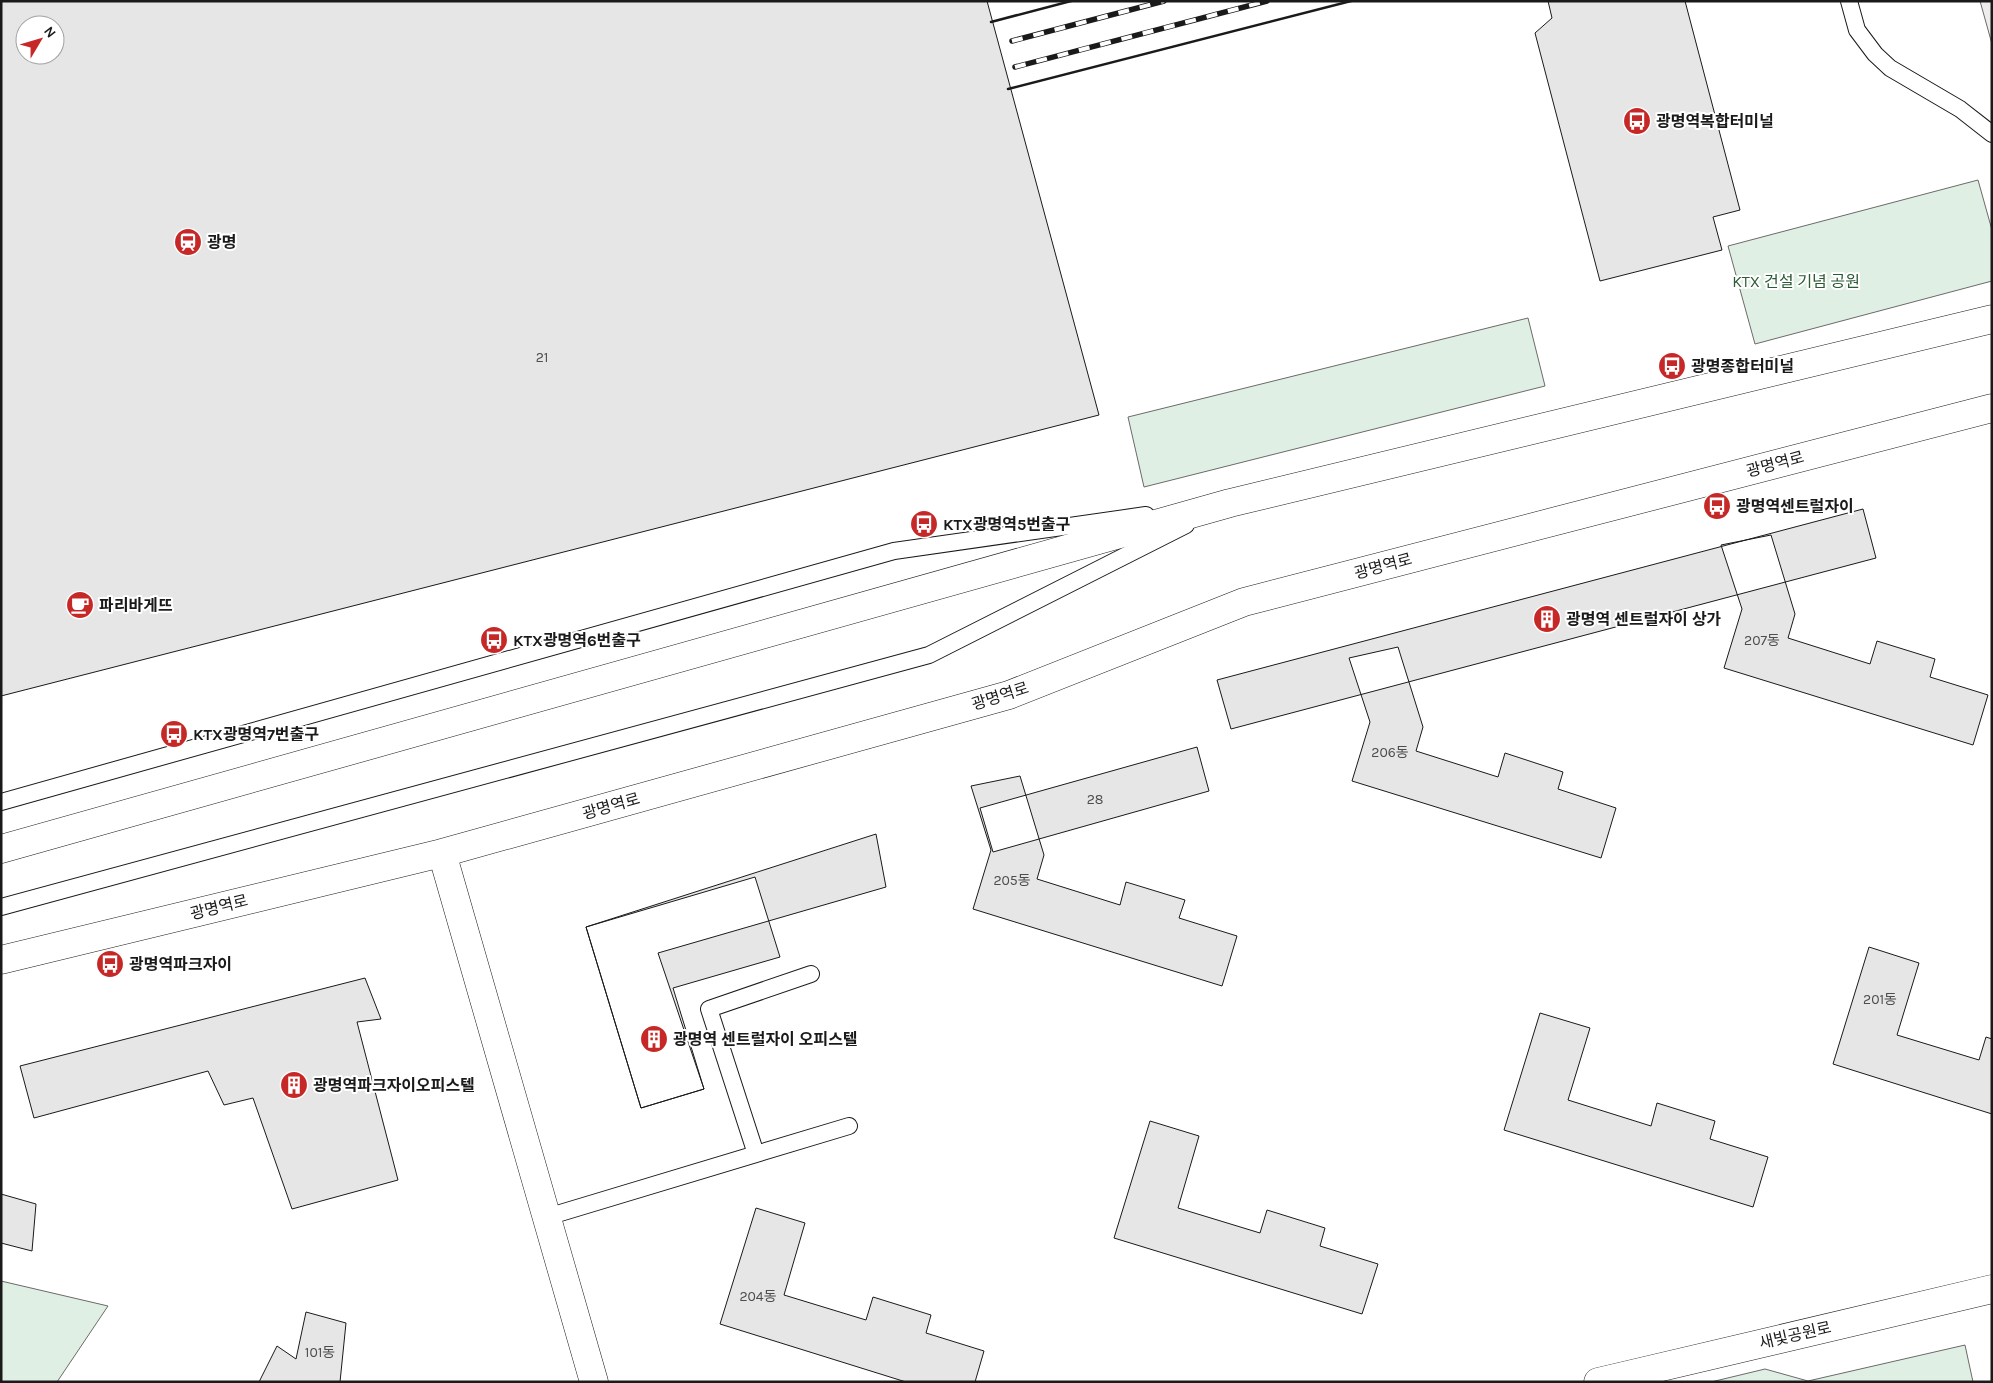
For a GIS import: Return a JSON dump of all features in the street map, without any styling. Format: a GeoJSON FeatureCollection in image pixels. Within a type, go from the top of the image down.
{"type":"FeatureCollection","features":[{"type":"Feature","properties":{"kind":"street"},"geometry":{"type":"LineString","coordinates":[[1,849],[1230,503],[1992,319]]}},
{"type":"Feature","properties":{"kind":"street","name":"광명역로"},"geometry":{"type":"LineString","coordinates":[[1,960],[442,853],[1009,695],[1244,602],[1992,408]]}},
{"type":"Feature","properties":{"kind":"street"},"geometry":{"type":"LineString","coordinates":[[442,853],[594,1382]]}},
{"type":"Feature","properties":{"kind":"street","name":"새빛공원로"},"geometry":{"type":"LineString","coordinates":[[1598,1382],[1992,1289]]}},
{"type":"Feature","properties":{"kind":"lane"},"geometry":{"type":"LineString","coordinates":[[1849,1],[1857,30],[1875,54],[1890,68],[1960,108],[1992,134]]}},
{"type":"Feature","properties":{"kind":"lane"},"geometry":{"type":"LineString","coordinates":[[1,802],[894,551],[1230,503]]}},
{"type":"Feature","properties":{"kind":"lane"},"geometry":{"type":"LineString","coordinates":[[1,907],[929,656],[1230,503]]}},
{"type":"Feature","properties":{"kind":"lane"},"geometry":{"type":"LineString","coordinates":[[756,1154],[708,1009],[811,974]]}},
{"type":"Feature","properties":{"kind":"lane"},"geometry":{"type":"LineString","coordinates":[[547,1217],[849,1126]]}},
{"type":"Feature","properties":{"kind":"green space","name":"KTX 건설 기념 공원"},"geometry":{"type":"Polygon","coordinates":[[[1978,180],[1992,230],[1992,281],[1755,344],[1728,246],[1978,180]]]}},
{"type":"Feature","properties":{"kind":"green space"},"geometry":{"type":"Polygon","coordinates":[[[1528,318],[1545,386],[1144,487],[1128,417],[1528,318]]]}},
{"type":"Feature","properties":{"kind":"green space"},"geometry":{"type":"Polygon","coordinates":[[[1,1281],[108,1306],[57,1382],[1,1382],[1,1281]]]}},
{"type":"Feature","properties":{"kind":"green space"},"geometry":{"type":"Polygon","coordinates":[[[1965,1345],[1973,1382],[1711,1382],[1765,1369],[1808,1381],[1965,1345]]]}},
{"type":"Feature","properties":{"kind":"shaded area"},"geometry":{"type":"Polygon","coordinates":[[[1980,1],[1992,1],[1992,44],[1980,1]]]}},
{"type":"Feature","properties":{"kind":"building"},"geometry":{"type":"Polygon","coordinates":[[[1,1],[987,1],[1099,415],[1,696],[1,1]]]}},
{"type":"Feature","properties":{"kind":"building","name":"광명역복합터미널"},"geometry":{"type":"Polygon","coordinates":[[[1548,1],[1685,1],[1740,210],[1713,217],[1722,250],[1600,281],[1535,33],[1552,18],[1548,1]]]}},
{"type":"Feature","properties":{"kind":"building","name":"광명역 센트럴자이 상가"},"geometry":{"type":"Polygon","coordinates":[[[1863,509],[1876,558],[1231,729],[1217,680],[1863,509]]]}},
{"type":"Feature","properties":{"kind":"building"},"geometry":{"type":"Polygon","coordinates":[[[1771,535],[1795,614],[1788,638],[1870,664],[1877,641],[1935,659],[1930,677],[1988,695],[1973,745],[1724,668],[1742,609],[1721,545],[1771,535]]]}},
{"type":"Feature","properties":{"kind":"building"},"geometry":{"type":"Polygon","coordinates":[[[1398,647],[1423,727],[1416,751],[1498,777],[1505,753],[1563,772],[1558,789],[1616,808],[1601,858],[1352,781],[1370,722],[1349,658],[1398,647]]]}},
{"type":"Feature","properties":{"kind":"building"},"geometry":{"type":"Polygon","coordinates":[[[1197,747],[1209,791],[993,852],[980,808],[1197,747]]]}},
{"type":"Feature","properties":{"kind":"building"},"geometry":{"type":"Polygon","coordinates":[[[1020,776],[1044,855],[1037,879],[1120,905],[1126,882],[1185,900],[1179,918],[1237,936],[1222,986],[973,909],[991,850],[971,786],[1020,776]]]}},
{"type":"Feature","properties":{"kind":"building","name":"광명역 센트럴자이 오피스텔"},"geometry":{"type":"Polygon","coordinates":[[[876,834],[886,887],[658,953],[704,1089],[641,1108],[586,927],[876,834]]]}},
{"type":"Feature","properties":{"kind":"building","name":"광명역 센트럴자이 오피스텔"},"geometry":{"type":"Polygon","coordinates":[[[755,877],[780,957],[673,988],[704,1089],[641,1108],[586,927],[755,877]]]}},
{"type":"Feature","properties":{"kind":"building"},"geometry":{"type":"Polygon","coordinates":[[[1869,947],[1919,963],[1897,1035],[1979,1060],[1986,1037],[1992,1039],[1992,1114],[1833,1064],[1869,947]]]}},
{"type":"Feature","properties":{"kind":"building","name":"광명역파크자이오피스텔"},"geometry":{"type":"Polygon","coordinates":[[[365,978],[381,1019],[357,1022],[398,1180],[292,1209],[253,1098],[224,1105],[208,1071],[34,1118],[20,1066],[365,978]]]}},
{"type":"Feature","properties":{"kind":"building"},"geometry":{"type":"Polygon","coordinates":[[[1540,1013],[1590,1028],[1568,1100],[1651,1126],[1657,1103],[1715,1121],[1710,1139],[1768,1157],[1753,1207],[1504,1130],[1540,1013]]]}},
{"type":"Feature","properties":{"kind":"building"},"geometry":{"type":"Polygon","coordinates":[[[1150,1121],[1199,1136],[1178,1208],[1260,1233],[1267,1210],[1325,1228],[1320,1246],[1378,1264],[1362,1314],[1114,1238],[1150,1121]]]}},
{"type":"Feature","properties":{"kind":"building"},"geometry":{"type":"Polygon","coordinates":[[[1,1194],[36,1204],[32,1251],[1,1243],[1,1194]]]}},
{"type":"Feature","properties":{"kind":"building"},"geometry":{"type":"Polygon","coordinates":[[[756,1208],[805,1223],[784,1295],[866,1320],[873,1297],[931,1315],[926,1333],[984,1351],[975,1382],[906,1382],[720,1324],[756,1208]]]}},
{"type":"Feature","properties":{"kind":"building"},"geometry":{"type":"Polygon","coordinates":[[[306,1312],[346,1323],[340,1382],[259,1382],[277,1346],[296,1359],[306,1312]]]}},
{"type":"Feature","properties":{"kind":"railway"},"geometry":{"type":"LineString","coordinates":[[1012,41],[1164,1]]}},
{"type":"Feature","properties":{"kind":"railway"},"geometry":{"type":"LineString","coordinates":[[1015,67],[1267,1]]}},
{"type":"Feature","properties":{"kind":"wall"},"geometry":{"type":"LineString","coordinates":[[991,22],[1071,1]]}},
{"type":"Feature","properties":{"kind":"wall"},"geometry":{"type":"LineString","coordinates":[[1008,89],[1351,1]]}},
{"type":"Feature","properties":{"kind":"place","name":"광명역복합터미널"},"geometry":{"type":"Point","coordinates":[1637,121]}},
{"type":"Feature","properties":{"kind":"place","name":"광명"},"geometry":{"type":"Point","coordinates":[188,242]}},
{"type":"Feature","properties":{"kind":"place","name":"광명종합터미널"},"geometry":{"type":"Point","coordinates":[1672,366]}},
{"type":"Feature","properties":{"kind":"place","name":"광명역센트럴자이"},"geometry":{"type":"Point","coordinates":[1717,506]}},
{"type":"Feature","properties":{"kind":"place","name":"KTX광명역5번출구"},"geometry":{"type":"Point","coordinates":[924,524]}},
{"type":"Feature","properties":{"kind":"place","name":"파리바게뜨"},"geometry":{"type":"Point","coordinates":[80,605]}},
{"type":"Feature","properties":{"kind":"place","name":"광명역 센트럴자이 상가"},"geometry":{"type":"Point","coordinates":[1547,619]}},
{"type":"Feature","properties":{"kind":"place","name":"KTX광명역6번출구"},"geometry":{"type":"Point","coordinates":[494,640]}},
{"type":"Feature","properties":{"kind":"place","name":"KTX광명역7번출구"},"geometry":{"type":"Point","coordinates":[174,734]}},
{"type":"Feature","properties":{"kind":"place","name":"광명역파크자이"},"geometry":{"type":"Point","coordinates":[110,964]}},
{"type":"Feature","properties":{"kind":"place","name":"광명역 센트럴자이 오피스텔"},"geometry":{"type":"Point","coordinates":[654,1039]}},
{"type":"Feature","properties":{"kind":"place","name":"광명역파크자이오피스텔"},"geometry":{"type":"Point","coordinates":[294,1085]}}]}
